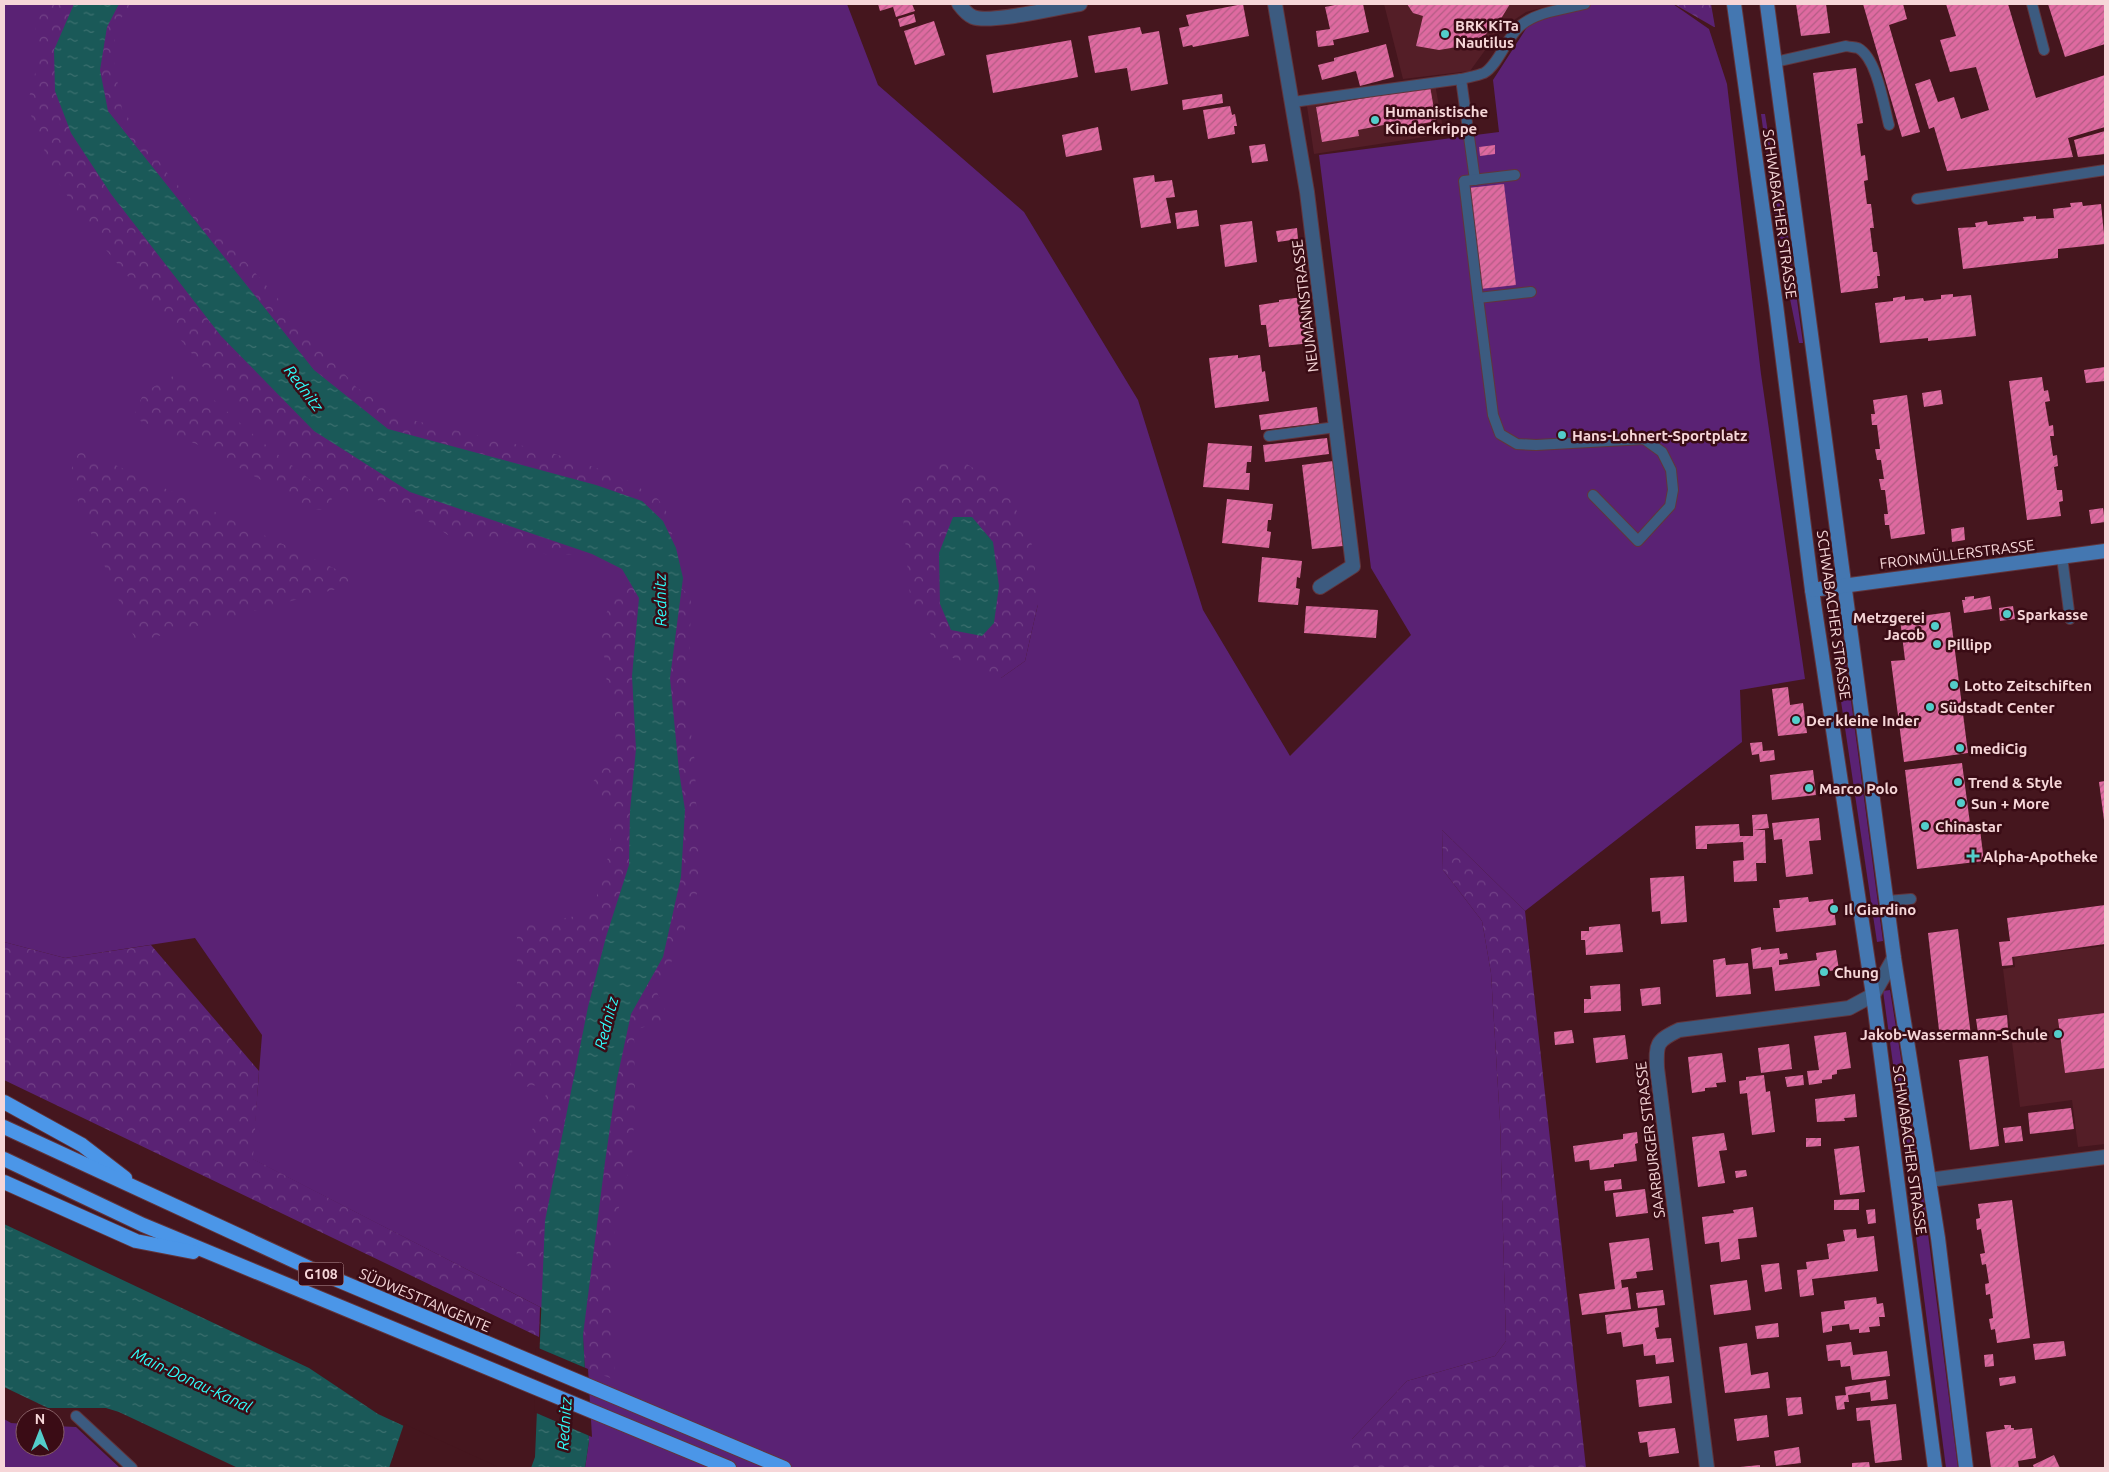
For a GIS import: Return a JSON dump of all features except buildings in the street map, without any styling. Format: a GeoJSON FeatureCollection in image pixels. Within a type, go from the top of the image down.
{"type":"FeatureCollection","features":[{"type":"Feature","properties":{"kind":"highway"},"geometry":{"type":"LineString","coordinates":[[4,1102],[82,1145],[146,1194]]}},
{"type":"Feature","properties":{"kind":"highway","name":"SÜDWESTTANGENTE"},"geometry":{"type":"LineString","coordinates":[[4,1127],[316,1271],[499,1350],[784,1468]]}},
{"type":"Feature","properties":{"kind":"highway","name":"G108"},"geometry":{"type":"LineString","coordinates":[[4,1159],[134,1220],[221,1258],[729,1468]]}},
{"type":"Feature","properties":{"kind":"highway"},"geometry":{"type":"LineString","coordinates":[[4,1182],[136,1241],[221,1258]]}},
{"type":"Feature","properties":{"kind":"main road","name":"SCHWABACHER STRASSE"},"geometry":{"type":"LineString","coordinates":[[1734,4],[1776,305],[1812,590],[1873,995],[1935,1468]]}},
{"type":"Feature","properties":{"kind":"main road","name":"SCHWABACHER STRASSE"},"geometry":{"type":"LineString","coordinates":[[1767,4],[1894,958],[1938,1238],[1966,1468]]}},
{"type":"Feature","properties":{"kind":"main road","name":"FRONMÜLLERSTRASSE"},"geometry":{"type":"LineString","coordinates":[[1812,590],[2105,551]]}},
{"type":"Feature","properties":{"kind":"street"},"geometry":{"type":"LineString","coordinates":[[959,4],[961,8],[973,17],[990,19],[1080,4]]}},
{"type":"Feature","properties":{"kind":"street","name":"NEUMANNSTRASSE"},"geometry":{"type":"LineString","coordinates":[[1276,4],[1308,192],[1353,566],[1320,587]]}},
{"type":"Feature","properties":{"kind":"street"},"geometry":{"type":"LineString","coordinates":[[1873,995],[1894,958]]}},
{"type":"Feature","properties":{"kind":"street","name":"SAARBURGER STRASSE"},"geometry":{"type":"LineString","coordinates":[[1707,1468],[1657,1068],[1658,1044],[1663,1038],[1679,1030],[1849,1008],[1873,995]]}},
{"type":"Feature","properties":{"kind":"street"},"geometry":{"type":"LineString","coordinates":[[1929,1180],[2105,1157]]}},
{"type":"Feature","properties":{"kind":"lane"},"geometry":{"type":"LineString","coordinates":[[1293,102],[1461,79],[1484,72],[1492,66],[1510,36],[1521,25],[1535,17],[1585,4]]}},
{"type":"Feature","properties":{"kind":"lane"},"geometry":{"type":"LineString","coordinates":[[2032,4],[2044,50]]}},
{"type":"Feature","properties":{"kind":"lane"},"geometry":{"type":"LineString","coordinates":[[1775,62],[1846,46],[1857,48],[1866,55],[1876,76],[1889,126]]}},
{"type":"Feature","properties":{"kind":"lane"},"geometry":{"type":"LineString","coordinates":[[1461,79],[1475,180]]}},
{"type":"Feature","properties":{"kind":"lane"},"geometry":{"type":"LineString","coordinates":[[1917,199],[2105,170]]}},
{"type":"Feature","properties":{"kind":"lane"},"geometry":{"type":"LineString","coordinates":[[1516,175],[1464,182],[1493,415],[1500,434],[1517,444],[1536,445],[1644,439],[1662,452],[1671,470],[1673,490],[1670,506],[1638,541],[1593,495]]}},
{"type":"Feature","properties":{"kind":"lane"},"geometry":{"type":"LineString","coordinates":[[1478,298],[1531,292]]}},
{"type":"Feature","properties":{"kind":"lane"},"geometry":{"type":"LineString","coordinates":[[1269,436],[1336,427]]}},
{"type":"Feature","properties":{"kind":"lane"},"geometry":{"type":"LineString","coordinates":[[2062,557],[2070,619]]}},
{"type":"Feature","properties":{"kind":"lane"},"geometry":{"type":"LineString","coordinates":[[1887,902],[1911,899]]}},
{"type":"Feature","properties":{"kind":"lane"},"geometry":{"type":"LineString","coordinates":[[76,1416],[132,1468]]}},
{"type":"Feature","properties":{"kind":"shaded area","name":"BRK KiTa Nautilus"},"geometry":{"type":"Polygon","coordinates":[[[1384,4],[1557,4],[1526,12],[1505,26],[1470,71],[1403,79],[1384,4]]]}},
{"type":"Feature","properties":{"kind":"shaded area","name":"Humanistische Kinderkrippe"},"geometry":{"type":"Polygon","coordinates":[[[1435,84],[1444,134],[1314,154],[1307,106],[1435,84]]]}},
{"type":"Feature","properties":{"kind":"shaded area","name":"Jakob-Wassermann-Schule"},"geometry":{"type":"Polygon","coordinates":[[[2105,946],[2105,1144],[2078,1147],[2072,1100],[2020,1107],[2003,969],[2015,967],[2014,957],[2105,946]]]}},
{"type":"Feature","properties":{"kind":"green space"},"geometry":{"type":"Polygon","coordinates":[[[4,4],[847,4],[878,85],[1024,212],[1138,400],[1203,610],[1290,756],[1411,635],[1371,568],[1319,155],[1499,132],[1493,80],[1529,24],[1592,4],[1673,4],[1709,29],[1727,84],[1761,374],[1805,679],[1740,690],[1742,742],[1525,911],[1442,830],[1443,870],[1482,921],[1491,973],[1500,1121],[1506,1341],[1495,1356],[1407,1381],[1352,1439],[1352,1468],[585,1468],[589,1441],[583,1335],[540,1307],[252,1159],[262,1035],[195,938],[65,958],[4,942],[4,4]],[[1038,604],[1001,678],[1025,661],[1038,604]]]}},
{"type":"Feature","properties":{"kind":"green space"},"geometry":{"type":"Polygon","coordinates":[[[49,4],[74,4],[54,50],[71,133],[111,194],[221,336],[314,431],[409,492],[592,554],[548,555],[498,540],[452,538],[411,509],[340,490],[258,422],[203,367],[92,233],[49,168],[42,141],[27,106],[39,57],[35,23],[49,4]]]}},
{"type":"Feature","properties":{"kind":"green space"},"geometry":{"type":"Polygon","coordinates":[[[119,4],[133,4],[115,25],[114,62],[122,109],[168,174],[357,388],[416,421],[549,452],[620,476],[658,499],[677,528],[670,536],[663,521],[642,501],[596,485],[388,429],[314,370],[108,111],[100,70],[107,27],[119,4]]]}},
{"type":"Feature","properties":{"kind":"green space"},"geometry":{"type":"Polygon","coordinates":[[[1674,4],[1711,4],[1715,27],[1714,27],[1674,4]]]}},
{"type":"Feature","properties":{"kind":"green space"},"geometry":{"type":"Polygon","coordinates":[[[1761,114],[1765,114],[1784,207],[1803,343],[1799,343],[1779,245],[1761,114]]]}},
{"type":"Feature","properties":{"kind":"green space"},"geometry":{"type":"Polygon","coordinates":[[[173,376],[213,399],[257,438],[331,496],[334,511],[312,509],[201,446],[133,418],[144,392],[173,376]]]}},
{"type":"Feature","properties":{"kind":"green space"},"geometry":{"type":"Polygon","coordinates":[[[80,453],[90,453],[363,582],[136,642],[68,477],[80,453]]]}},
{"type":"Feature","properties":{"kind":"green space"},"geometry":{"type":"Polygon","coordinates":[[[932,464],[967,464],[1008,491],[1033,547],[1038,604],[1025,661],[1001,678],[946,655],[911,607],[901,493],[932,464]]]}},
{"type":"Feature","properties":{"kind":"green space"},"geometry":{"type":"Polygon","coordinates":[[[631,583],[639,598],[632,676],[636,749],[630,811],[629,865],[606,937],[588,1007],[545,1221],[542,1266],[535,1270],[517,1260],[514,1206],[516,1171],[547,1092],[537,1085],[525,1087],[510,1073],[517,995],[517,927],[592,913],[609,854],[612,813],[592,783],[616,753],[615,714],[607,684],[601,624],[620,585],[631,583]]]}},
{"type":"Feature","properties":{"kind":"green space"},"geometry":{"type":"Polygon","coordinates":[[[681,588],[691,597],[688,711],[695,763],[700,842],[697,893],[684,932],[670,965],[655,988],[668,1017],[654,1024],[634,1030],[635,1102],[632,1157],[615,1223],[610,1285],[615,1380],[585,1368],[583,1335],[617,1079],[631,1014],[663,957],[685,810],[679,771],[670,678],[681,588]]]}},
{"type":"Feature","properties":{"kind":"green space"},"geometry":{"type":"Polygon","coordinates":[[[1843,640],[1883,941],[1877,942],[1832,641],[1843,640]]]}},
{"type":"Feature","properties":{"kind":"green space"},"geometry":{"type":"Polygon","coordinates":[[[1442,830],[1525,911],[1586,1468],[1352,1468],[1352,1439],[1407,1381],[1495,1356],[1506,1341],[1500,1121],[1491,973],[1482,921],[1443,870],[1442,830]]]}},
{"type":"Feature","properties":{"kind":"green space"},"geometry":{"type":"Polygon","coordinates":[[[4,942],[65,958],[151,945],[259,1071],[253,1159],[540,1307],[539,1337],[4,1080],[4,942]]]}},
{"type":"Feature","properties":{"kind":"green space"},"geometry":{"type":"Polygon","coordinates":[[[1890,990],[1918,1164],[1907,1166],[1883,991],[1890,990]]]}},
{"type":"Feature","properties":{"kind":"green space"},"geometry":{"type":"Polygon","coordinates":[[[1922,1187],[1927,1223],[1915,1225],[1910,1189],[1922,1187]]]}},
{"type":"Feature","properties":{"kind":"green space"},"geometry":{"type":"Polygon","coordinates":[[[1928,1234],[1958,1468],[1946,1468],[1916,1236],[1928,1234]]]}},
{"type":"Feature","properties":{"kind":"green space"},"geometry":{"type":"Polygon","coordinates":[[[4,1419],[15,1423],[15,1457],[65,1457],[65,1426],[76,1427],[120,1468],[4,1468],[4,1419]]]}},
{"type":"Feature","properties":{"kind":"water","name":"Rednitz"},"geometry":{"type":"Polygon","coordinates":[[[74,4],[119,4],[107,27],[100,70],[108,111],[314,370],[388,429],[596,485],[642,501],[663,521],[676,548],[683,578],[670,678],[679,771],[685,810],[681,877],[663,957],[631,1014],[617,1079],[583,1335],[589,1441],[585,1468],[531,1468],[535,1457],[545,1221],[588,1007],[606,937],[629,865],[630,811],[636,749],[632,676],[639,598],[622,569],[592,554],[410,492],[314,431],[221,336],[111,194],[71,133],[55,91],[54,50],[74,4]]]}},
{"type":"Feature","properties":{"kind":"water"},"geometry":{"type":"Polygon","coordinates":[[[953,517],[972,517],[993,542],[999,586],[994,623],[982,636],[951,630],[940,604],[939,553],[953,517]]]}},
{"type":"Feature","properties":{"kind":"water","name":"Main-Donau-Kanal"},"geometry":{"type":"Polygon","coordinates":[[[4,1224],[309,1368],[378,1414],[495,1468],[238,1468],[119,1412],[106,1408],[46,1407],[4,1387],[4,1224]]]}},
{"type":"Feature","properties":{"kind":"pier"},"geometry":{"type":"Polygon","coordinates":[[[536,1347],[588,1369],[592,1437],[534,1412],[536,1347]]]}},
{"type":"Feature","properties":{"kind":"pier"},"geometry":{"type":"Polygon","coordinates":[[[404,1424],[496,1466],[497,1468],[389,1468],[404,1424]]]}},
{"type":"Feature","properties":{"kind":"place","name":"BRK KiTa Nautilus"},"geometry":{"type":"Point","coordinates":[1445,34]}},
{"type":"Feature","properties":{"kind":"place","name":"Humanistische Kinderkrippe"},"geometry":{"type":"Point","coordinates":[1375,120]}},
{"type":"Feature","properties":{"kind":"place","name":"Hans-Lohnert-Sportplatz"},"geometry":{"type":"Point","coordinates":[1562,435]}},
{"type":"Feature","properties":{"kind":"place","name":"Sparkasse"},"geometry":{"type":"Point","coordinates":[2007,614]}},
{"type":"Feature","properties":{"kind":"place","name":"Metzgerei Jacob"},"geometry":{"type":"Point","coordinates":[1935,626]}},
{"type":"Feature","properties":{"kind":"place","name":"Pillipp"},"geometry":{"type":"Point","coordinates":[1937,644]}},
{"type":"Feature","properties":{"kind":"place","name":"Lotto Zeitschiften"},"geometry":{"type":"Point","coordinates":[1954,685]}},
{"type":"Feature","properties":{"kind":"place","name":"Südstadt Center"},"geometry":{"type":"Point","coordinates":[1930,707]}},
{"type":"Feature","properties":{"kind":"place","name":"Der kleine Inder"},"geometry":{"type":"Point","coordinates":[1796,720]}},
{"type":"Feature","properties":{"kind":"place","name":"mediCig"},"geometry":{"type":"Point","coordinates":[1960,748]}},
{"type":"Feature","properties":{"kind":"place","name":"Trend & Style"},"geometry":{"type":"Point","coordinates":[1958,782]}},
{"type":"Feature","properties":{"kind":"place","name":"Marco Polo"},"geometry":{"type":"Point","coordinates":[1809,788]}},
{"type":"Feature","properties":{"kind":"place","name":"Sun + More"},"geometry":{"type":"Point","coordinates":[1961,803]}},
{"type":"Feature","properties":{"kind":"place","name":"Chinastar"},"geometry":{"type":"Point","coordinates":[1925,826]}},
{"type":"Feature","properties":{"kind":"place","name":"Alpha-Apotheke"},"geometry":{"type":"Point","coordinates":[1973,856]}},
{"type":"Feature","properties":{"kind":"place","name":"Il Giardino"},"geometry":{"type":"Point","coordinates":[1834,909]}},
{"type":"Feature","properties":{"kind":"place","name":"Chung"},"geometry":{"type":"Point","coordinates":[1824,972]}},
{"type":"Feature","properties":{"kind":"place","name":"Jakob-Wassermann-Schule"},"geometry":{"type":"Point","coordinates":[2058,1034]}}]}
